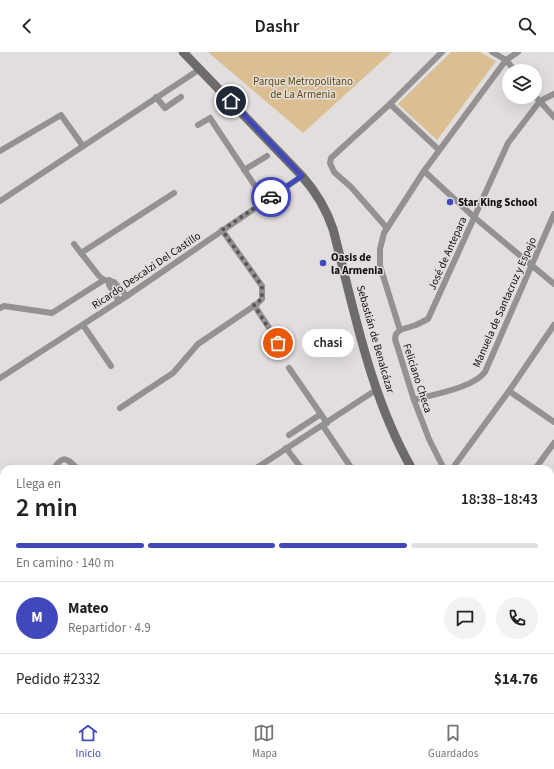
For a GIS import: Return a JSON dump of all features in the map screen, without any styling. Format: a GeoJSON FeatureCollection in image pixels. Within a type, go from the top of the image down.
{"type":"FeatureCollection","features":[{"type":"Feature","properties":{"kind":"main road","name":"Sebastián de Benalcázar"},"geometry":{"type":"LineString","coordinates":[[183,52],[302,176],[313,190],[329,216],[376,390],[391,428],[410,465]]}},
{"type":"Feature","properties":{"kind":"street"},"geometry":{"type":"LineString","coordinates":[[386,227],[355,191],[334,172],[331,168],[331,158],[390,104],[442,52]]}},
{"type":"Feature","properties":{"kind":"street"},"geometry":{"type":"LineString","coordinates":[[492,52],[506,60],[509,64]]}},
{"type":"Feature","properties":{"kind":"street","name":"Feliciano Checa"},"geometry":{"type":"LineString","coordinates":[[442,465],[429,439],[414,400],[396,339],[396,334],[400,330],[380,266],[380,249],[386,227],[424,171],[506,60],[518,52]]}},
{"type":"Feature","properties":{"kind":"street"},"geometry":{"type":"LineString","coordinates":[[0,202],[200,69]]}},
{"type":"Feature","properties":{"kind":"street","name":"José de Antepara"},"geometry":{"type":"LineString","coordinates":[[542,101],[554,94]]}},
{"type":"Feature","properties":{"kind":"street"},"geometry":{"type":"LineString","coordinates":[[156,97],[165,108],[181,97]]}},
{"type":"Feature","properties":{"kind":"street"},"geometry":{"type":"LineString","coordinates":[[390,104],[439,150]]}},
{"type":"Feature","properties":{"kind":"street","name":"José de Antepara"},"geometry":{"type":"LineString","coordinates":[[400,330],[425,321],[431,315],[508,143],[538,104]]}},
{"type":"Feature","properties":{"kind":"street"},"geometry":{"type":"LineString","coordinates":[[542,104],[554,117]]}},
{"type":"Feature","properties":{"kind":"street"},"geometry":{"type":"LineString","coordinates":[[0,151],[61,115],[83,146]]}},
{"type":"Feature","properties":{"kind":"street"},"geometry":{"type":"LineString","coordinates":[[198,125],[210,118],[265,201]]}},
{"type":"Feature","properties":{"kind":"street"},"geometry":{"type":"LineString","coordinates":[[244,170],[267,156]]}},
{"type":"Feature","properties":{"kind":"street"},"geometry":{"type":"LineString","coordinates":[[424,171],[474,217],[554,284]]}},
{"type":"Feature","properties":{"kind":"street","name":"Ricardo Descalzi Del Castillo"},"geometry":{"type":"LineString","coordinates":[[0,378],[127,296],[302,176]]}},
{"type":"Feature","properties":{"kind":"street"},"geometry":{"type":"LineString","coordinates":[[82,253],[174,193]]}},
{"type":"Feature","properties":{"kind":"street","name":"Manuela de Santacruz y Espejo"},"geometry":{"type":"LineString","coordinates":[[414,400],[471,384],[485,372],[554,214]]}},
{"type":"Feature","properties":{"kind":"street"},"geometry":{"type":"LineString","coordinates":[[120,408],[173,373],[198,344],[260,302],[263,294],[262,286],[222,230]]}},
{"type":"Feature","properties":{"kind":"street"},"geometry":{"type":"LineString","coordinates":[[74,244],[99,276],[114,282],[127,296]]}},
{"type":"Feature","properties":{"kind":"street"},"geometry":{"type":"LineString","coordinates":[[106,280],[119,301]]}},
{"type":"Feature","properties":{"kind":"street"},"geometry":{"type":"LineString","coordinates":[[0,308],[4,306],[52,313],[106,280]]}},
{"type":"Feature","properties":{"kind":"street"},"geometry":{"type":"LineString","coordinates":[[254,305],[278,343]]}},
{"type":"Feature","properties":{"kind":"street"},"geometry":{"type":"LineString","coordinates":[[83,325],[111,366]]}},
{"type":"Feature","properties":{"kind":"street"},"geometry":{"type":"LineString","coordinates":[[455,465],[509,392],[554,325]]}},
{"type":"Feature","properties":{"kind":"street"},"geometry":{"type":"LineString","coordinates":[[289,368],[321,414],[325,424],[350,465]]}},
{"type":"Feature","properties":{"kind":"street"},"geometry":{"type":"LineString","coordinates":[[261,465],[376,390]]}},
{"type":"Feature","properties":{"kind":"street"},"geometry":{"type":"LineString","coordinates":[[509,392],[554,422]]}},
{"type":"Feature","properties":{"kind":"street"},"geometry":{"type":"LineString","coordinates":[[289,435],[321,414]]}},
{"type":"Feature","properties":{"kind":"street"},"geometry":{"type":"LineString","coordinates":[[538,465],[554,443]]}},
{"type":"Feature","properties":{"kind":"street"},"geometry":{"type":"LineString","coordinates":[[286,448],[299,465]]}},
{"type":"Feature","properties":{"kind":"street"},"geometry":{"type":"LineString","coordinates":[[56,465],[64,458],[74,465]]}},
{"type":"Feature","properties":{"kind":"green space","name":"Parque Metropolitano de La Armenia"},"geometry":{"type":"Polygon","coordinates":[[[208,52],[392,52],[303,133],[208,52]]]}},
{"type":"Feature","properties":{"kind":"green space"},"geometry":{"type":"Polygon","coordinates":[[[451,52],[480,52],[496,61],[437,140],[398,104],[451,52]]]}},
{"type":"Feature","properties":{"kind":"way so far"},"geometry":{"type":"LineString","coordinates":[[271,197],[222,230],[262,286],[262,299],[254,305],[278,343]]}},
{"type":"Feature","properties":{"kind":"place","name":"Star King School"},"geometry":{"type":"Point","coordinates":[450,202]}},
{"type":"Feature","properties":{"kind":"place","name":"Oasis de la Armenia"},"geometry":{"type":"Point","coordinates":[323,263]}},
{"type":"Feature","properties":{"kind":"place","name":"chasi"},"geometry":{"type":"Point","coordinates":[278,343]}},
{"type":"Feature","properties":{"kind":"route"},"geometry":{"type":"LineString","coordinates":[[231,101],[302,176],[271,197]]}}]}
